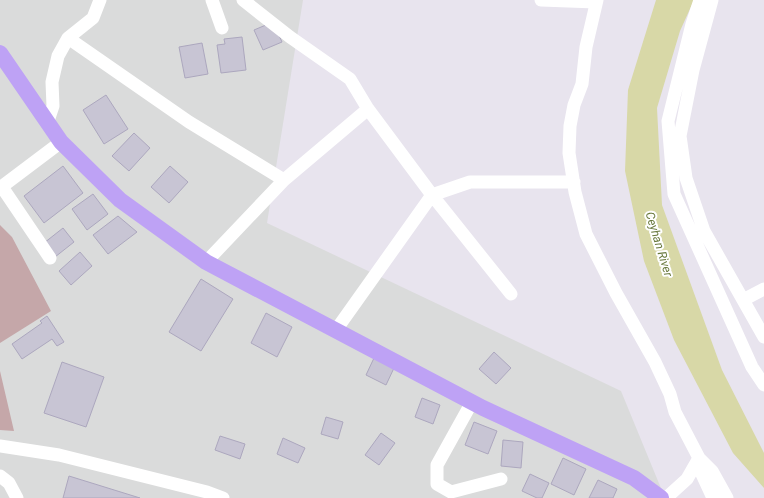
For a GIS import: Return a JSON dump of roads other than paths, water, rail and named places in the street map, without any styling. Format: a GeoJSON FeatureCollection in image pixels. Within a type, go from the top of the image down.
{"type":"FeatureCollection","features":[{"type":"Feature","properties":{"kind":"main road"},"geometry":{"type":"LineString","coordinates":[[0,53],[61,142],[120,200],[206,262],[472,402],[634,478],[661,498]]}},
{"type":"Feature","properties":{"kind":"street"},"geometry":{"type":"LineString","coordinates":[[48,122],[53,106],[52,82],[58,56],[68,38],[93,18],[100,0]]}},
{"type":"Feature","properties":{"kind":"street"},"geometry":{"type":"LineString","coordinates":[[212,0],[222,28]]}},
{"type":"Feature","properties":{"kind":"street"},"geometry":{"type":"LineString","coordinates":[[243,0],[290,37],[350,79],[368,109],[432,195],[511,294]]}},
{"type":"Feature","properties":{"kind":"street"},"geometry":{"type":"LineString","coordinates":[[541,0],[596,1],[586,47],[582,84],[574,105],[570,126],[569,153],[586,234],[616,293],[655,362],[670,394],[676,412],[699,458],[701,472],[713,498]]}},
{"type":"Feature","properties":{"kind":"street"},"geometry":{"type":"LineString","coordinates":[[700,0],[692,24],[668,121],[674,194],[752,367],[764,385]]}},
{"type":"Feature","properties":{"kind":"street"},"geometry":{"type":"LineString","coordinates":[[712,0],[693,70],[680,136],[686,178],[704,231],[764,337]]}},
{"type":"Feature","properties":{"kind":"street"},"geometry":{"type":"LineString","coordinates":[[68,38],[189,122],[284,180]]}},
{"type":"Feature","properties":{"kind":"street"},"geometry":{"type":"LineString","coordinates":[[206,262],[284,180],[368,109]]}},
{"type":"Feature","properties":{"kind":"street"},"geometry":{"type":"LineString","coordinates":[[50,258],[1,188],[61,142]]}},
{"type":"Feature","properties":{"kind":"street"},"geometry":{"type":"LineString","coordinates":[[336,330],[432,195],[470,182],[574,182]]}},
{"type":"Feature","properties":{"kind":"street"},"geometry":{"type":"LineString","coordinates":[[743,300],[764,289]]}},
{"type":"Feature","properties":{"kind":"street"},"geometry":{"type":"LineString","coordinates":[[472,402],[437,465],[437,484],[451,492],[500,479]]}},
{"type":"Feature","properties":{"kind":"street"},"geometry":{"type":"LineString","coordinates":[[0,446],[60,455],[223,498]]}},
{"type":"Feature","properties":{"kind":"street"},"geometry":{"type":"LineString","coordinates":[[666,498],[687,479],[699,458]]}},
{"type":"Feature","properties":{"kind":"street"},"geometry":{"type":"LineString","coordinates":[[699,458],[712,471],[728,498]]}},
{"type":"Feature","properties":{"kind":"street"},"geometry":{"type":"LineString","coordinates":[[0,476],[9,483],[17,498]]}},
{"type":"Feature","properties":{"kind":"water","name":"Ceyhan River"},"geometry":{"type":"Polygon","coordinates":[[[656,0],[694,0],[680,31],[657,108],[662,205],[722,370],[764,453],[764,488],[733,453],[674,340],[644,261],[625,171],[628,90],[656,0]]]}}]}
